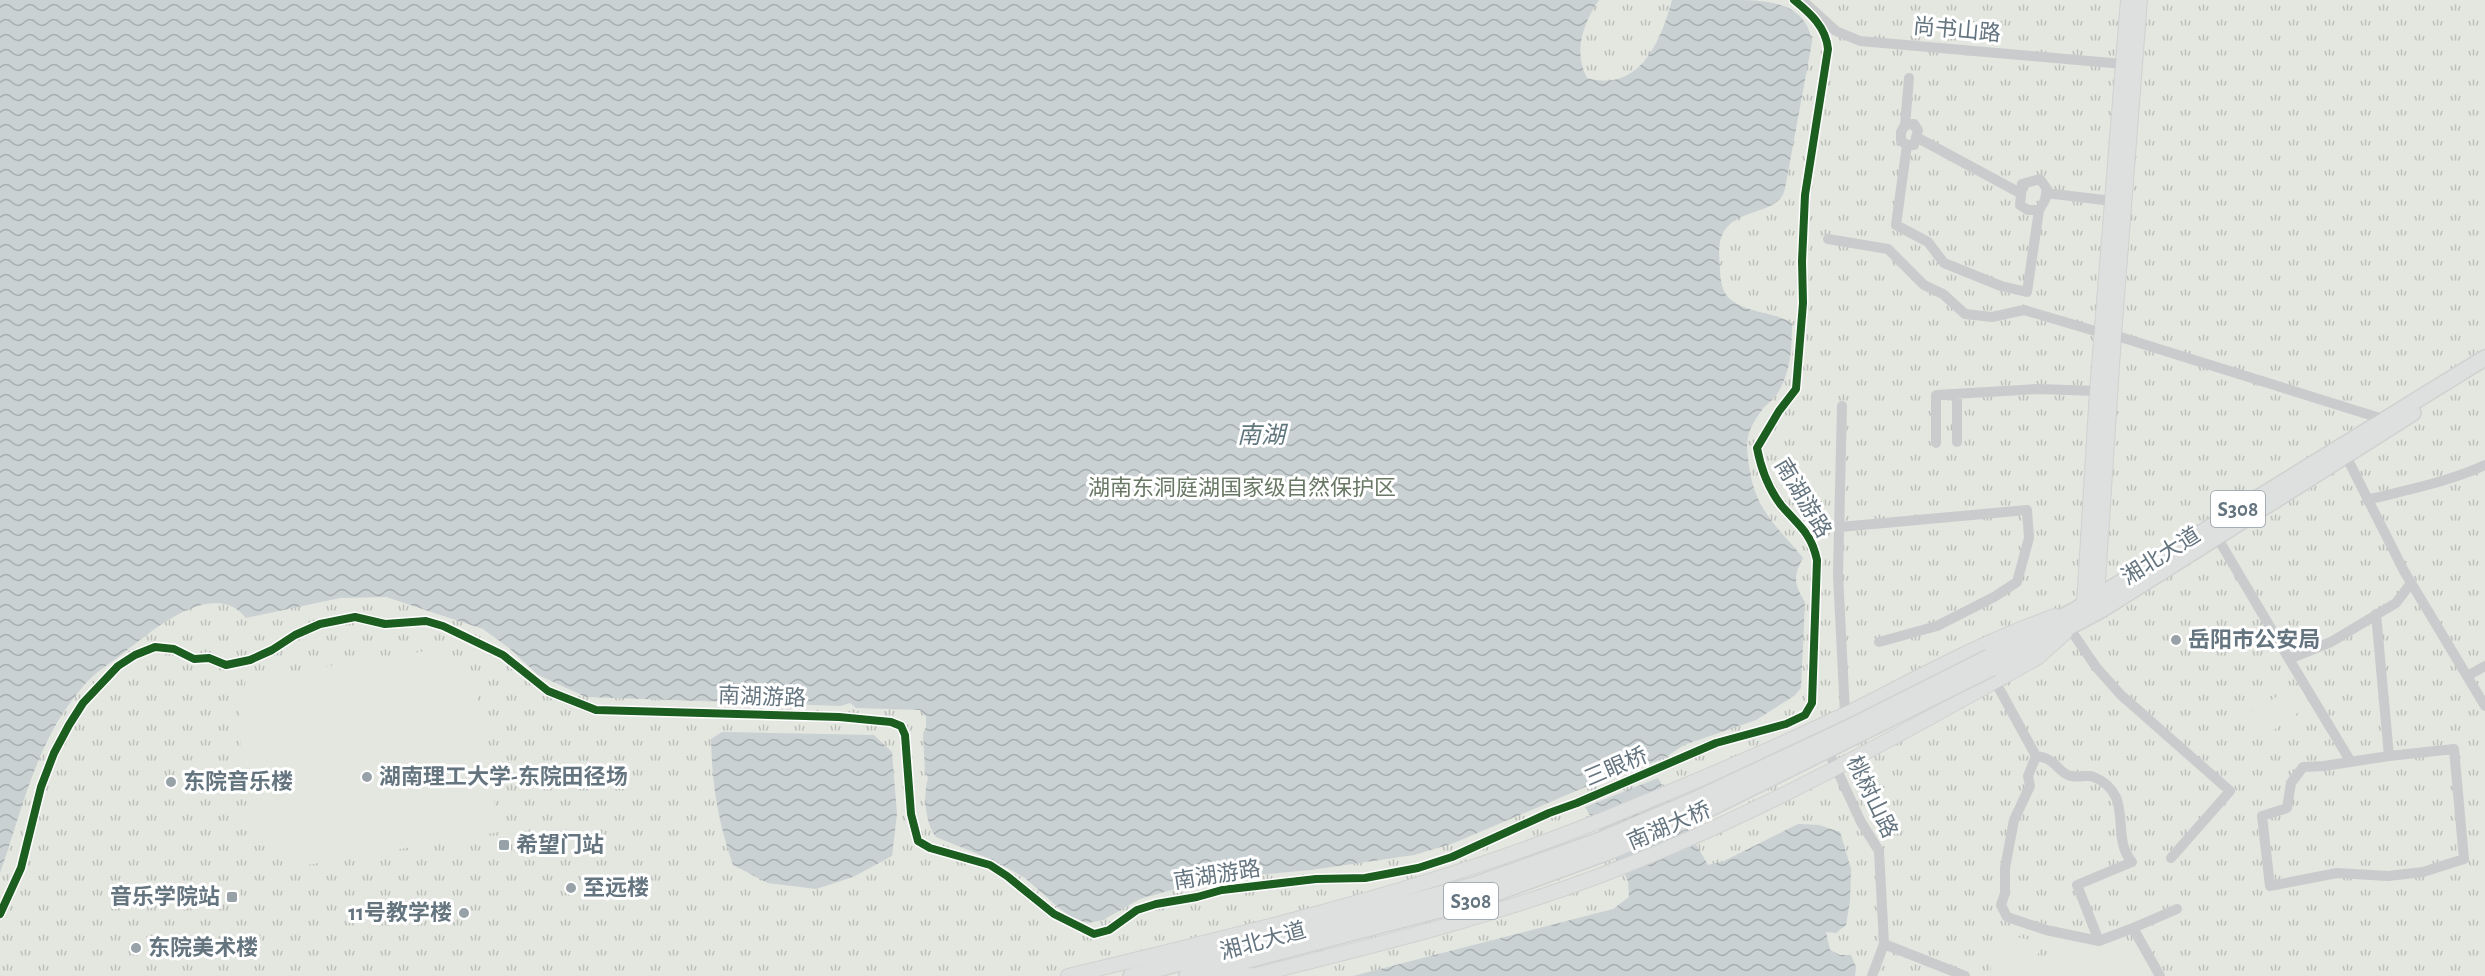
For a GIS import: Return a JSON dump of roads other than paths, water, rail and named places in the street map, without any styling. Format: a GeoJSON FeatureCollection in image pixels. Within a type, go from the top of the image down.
{"type":"FeatureCollection","features":[{"type":"Feature","properties":{"kind":"highway","name":"湘北大道"},"geometry":{"type":"LineString","coordinates":[[1992,669],[2086,612],[2383,419],[2485,357]]}},
{"type":"Feature","properties":{"kind":"highway","name":"湘北大道"},"geometry":{"type":"LineString","coordinates":[[2100,603],[2217,537],[2485,369]]}},
{"type":"Feature","properties":{"kind":"highway","name":"湘北大道"},"geometry":{"type":"LineString","coordinates":[[1992,669],[2070,629],[2086,612]]}},
{"type":"Feature","properties":{"kind":"highway","name":"南湖大桥"},"geometry":{"type":"LineString","coordinates":[[1326,926],[1477,900],[1611,851],[1695,816],[1992,669]]}},
{"type":"Feature","properties":{"kind":"highway","name":"湘北大道"},"geometry":{"type":"LineString","coordinates":[[1131,976],[1193,953],[1241,948],[1326,926]]}},
{"type":"Feature","properties":{"kind":"highway","name":"湘北大道"},"geometry":{"type":"LineString","coordinates":[[1187,976],[1241,948]]}},
{"type":"Feature","properties":{"kind":"main road"},"geometry":{"type":"LineString","coordinates":[[2100,603],[2112,201],[2128,0]]}},
{"type":"Feature","properties":{"kind":"main road"},"geometry":{"type":"LineString","coordinates":[[1326,926],[1534,847],[1731,765],[1845,714],[2025,626],[2086,612],[2097,391],[2108,334],[2140,0]]}},
{"type":"Feature","properties":{"kind":"main road"},"geometry":{"type":"LineString","coordinates":[[1225,976],[1253,975],[1450,925],[1616,869],[1749,811],[1836,767],[1865,751],[1992,669]]}},
{"type":"Feature","properties":{"kind":"main road"},"geometry":{"type":"LineString","coordinates":[[1845,714],[1840,727],[1841,739],[1848,747],[1865,751]]}},
{"type":"Feature","properties":{"kind":"main road"},"geometry":{"type":"LineString","coordinates":[[1068,976],[1193,953],[1218,946],[1241,948]]}},
{"type":"Feature","properties":{"kind":"main road"},"geometry":{"type":"LineString","coordinates":[[1214,976],[1241,948]]}},
{"type":"Feature","properties":{"kind":"street","name":"尚书山路"},"geometry":{"type":"LineString","coordinates":[[1802,0],[1836,31],[1860,41],[2123,64]]}},
{"type":"Feature","properties":{"kind":"street"},"geometry":{"type":"LineString","coordinates":[[1905,125],[1914,124],[1918,130],[1918,138],[1914,145],[1907,145],[1901,141],[1901,132],[1905,125],[1909,78]]}},
{"type":"Feature","properties":{"kind":"street"},"geometry":{"type":"LineString","coordinates":[[1918,138],[2020,193]]}},
{"type":"Feature","properties":{"kind":"street"},"geometry":{"type":"LineString","coordinates":[[1907,145],[1896,225],[1928,242],[1944,263],[2001,286],[2027,292],[2039,210],[2045,200],[2047,189],[2040,179],[2022,184],[2020,205],[2028,210],[2039,210]]}},
{"type":"Feature","properties":{"kind":"street"},"geometry":{"type":"LineString","coordinates":[[2046,193],[2112,201]]}},
{"type":"Feature","properties":{"kind":"street"},"geometry":{"type":"LineString","coordinates":[[1828,239],[1888,249],[1924,285],[1942,294],[1965,314],[1992,317],[2025,310],[2383,419]]}},
{"type":"Feature","properties":{"kind":"street"},"geometry":{"type":"LineString","coordinates":[[1936,443],[1936,395],[2037,389],[2097,391]]}},
{"type":"Feature","properties":{"kind":"street"},"geometry":{"type":"LineString","coordinates":[[1957,394],[1957,442]]}},
{"type":"Feature","properties":{"kind":"street"},"geometry":{"type":"LineString","coordinates":[[1842,406],[1838,573],[1845,714]]}},
{"type":"Feature","properties":{"kind":"street"},"geometry":{"type":"LineString","coordinates":[[2346,456],[2412,583],[2485,706]]}},
{"type":"Feature","properties":{"kind":"street"},"geometry":{"type":"LineString","coordinates":[[2367,500],[2421,487],[2468,473],[2485,465]]}},
{"type":"Feature","properties":{"kind":"street"},"geometry":{"type":"LineString","coordinates":[[1840,526],[2027,510],[2029,538],[2017,582],[1995,597],[1937,626],[1880,642]]}},
{"type":"Feature","properties":{"kind":"street"},"geometry":{"type":"LineString","coordinates":[[2217,537],[2351,762]]}},
{"type":"Feature","properties":{"kind":"street"},"geometry":{"type":"LineString","coordinates":[[2289,659],[2331,642],[2396,603],[2412,583]]}},
{"type":"Feature","properties":{"kind":"street"},"geometry":{"type":"LineString","coordinates":[[2376,614],[2389,756]]}},
{"type":"Feature","properties":{"kind":"street"},"geometry":{"type":"LineString","coordinates":[[2070,629],[2096,667],[2121,695],[2230,791],[2171,858]]}},
{"type":"Feature","properties":{"kind":"street"},"geometry":{"type":"LineString","coordinates":[[2467,676],[2485,666]]}},
{"type":"Feature","properties":{"kind":"street"},"geometry":{"type":"LineString","coordinates":[[1992,669],[2036,756],[2028,776],[2030,786],[2014,820],[2005,868],[2005,893],[2001,904],[2007,917],[2022,923],[2099,941],[2177,909]]}},
{"type":"Feature","properties":{"kind":"street","name":"桃树山路"},"geometry":{"type":"LineString","coordinates":[[1817,726],[1861,822],[1879,851],[1884,944]]}},
{"type":"Feature","properties":{"kind":"street"},"geometry":{"type":"LineString","coordinates":[[2454,749],[2464,859],[2423,872],[2388,876],[2337,873],[2270,886],[2262,816],[2287,808],[2291,783],[2303,767],[2389,756],[2454,749]]}},
{"type":"Feature","properties":{"kind":"street"},"geometry":{"type":"LineString","coordinates":[[2036,756],[2046,757],[2070,776],[2092,776],[2108,785],[2116,794],[2125,847],[2132,862],[2077,885],[2099,941]]}},
{"type":"Feature","properties":{"kind":"street"},"geometry":{"type":"LineString","coordinates":[[2133,928],[2166,976]]}},
{"type":"Feature","properties":{"kind":"street"},"geometry":{"type":"LineString","coordinates":[[1872,976],[1884,944],[1965,976]]}},
{"type":"Feature","properties":{"kind":"water","name":"南湖"},"geometry":{"type":"Polygon","coordinates":[[[0,0],[1599,0],[1584,28],[1580,48],[1587,78],[1605,81],[1621,78],[1634,71],[1645,60],[1662,32],[1672,0],[1742,0],[1781,5],[1792,10],[1801,18],[1808,28],[1812,42],[1785,189],[1781,197],[1773,204],[1741,217],[1727,227],[1722,235],[1719,255],[1721,283],[1728,297],[1742,307],[1792,323],[1788,369],[1782,386],[1754,421],[1747,445],[1749,466],[1756,494],[1768,516],[1803,558],[1796,576],[1797,586],[1805,602],[1801,688],[1794,696],[1756,720],[1684,745],[1666,757],[1590,785],[1454,843],[1414,855],[1311,870],[1210,879],[1140,899],[1103,920],[1088,923],[1073,918],[1025,878],[995,861],[936,837],[929,825],[926,809],[928,778],[925,771],[923,734],[926,717],[920,710],[856,708],[850,703],[841,706],[586,697],[538,675],[509,648],[483,629],[386,597],[340,598],[246,618],[232,607],[216,603],[199,605],[182,612],[148,634],[98,672],[68,705],[37,763],[0,873],[0,0]]]}},
{"type":"Feature","properties":{"kind":"water"},"geometry":{"type":"Polygon","coordinates":[[[722,732],[874,735],[892,752],[897,814],[892,856],[853,877],[816,889],[768,883],[733,865],[723,833],[713,772],[711,739],[722,732]]]}},
{"type":"Feature","properties":{"kind":"water"},"geometry":{"type":"Polygon","coordinates":[[[1658,778],[1708,865],[1724,861],[1798,824],[1819,825],[1840,832],[1851,869],[1850,901],[1846,925],[1836,933],[1826,932],[1830,950],[1840,955],[1851,955],[1856,967],[1855,976],[1353,976],[1613,909],[1629,897],[1628,880],[1585,807],[1658,778]]]}},
{"type":"Feature","properties":{"kind":"place","name":"岳阳市公安局"},"geometry":{"type":"Point","coordinates":[2176,640]}},
{"type":"Feature","properties":{"kind":"place","name":"湖南理工大学-东院田径场"},"geometry":{"type":"Point","coordinates":[367,777]}},
{"type":"Feature","properties":{"kind":"place","name":"东院音乐楼"},"geometry":{"type":"Point","coordinates":[171,782]}},
{"type":"Feature","properties":{"kind":"place","name":"希望门站"},"geometry":{"type":"Point","coordinates":[504,845]}},
{"type":"Feature","properties":{"kind":"place","name":"至远楼"},"geometry":{"type":"Point","coordinates":[571,888]}},
{"type":"Feature","properties":{"kind":"place","name":"音乐学院站"},"geometry":{"type":"Point","coordinates":[232,897]}},
{"type":"Feature","properties":{"kind":"place","name":"11号教学楼"},"geometry":{"type":"Point","coordinates":[464,913]}},
{"type":"Feature","properties":{"kind":"place","name":"东院美术楼"},"geometry":{"type":"Point","coordinates":[136,948]}},
{"type":"Feature","properties":{"kind":"park label","name":"湖南东洞庭湖国家级自然保护区"},"geometry":{"type":"Point","coordinates":[1242,488]}}]}
